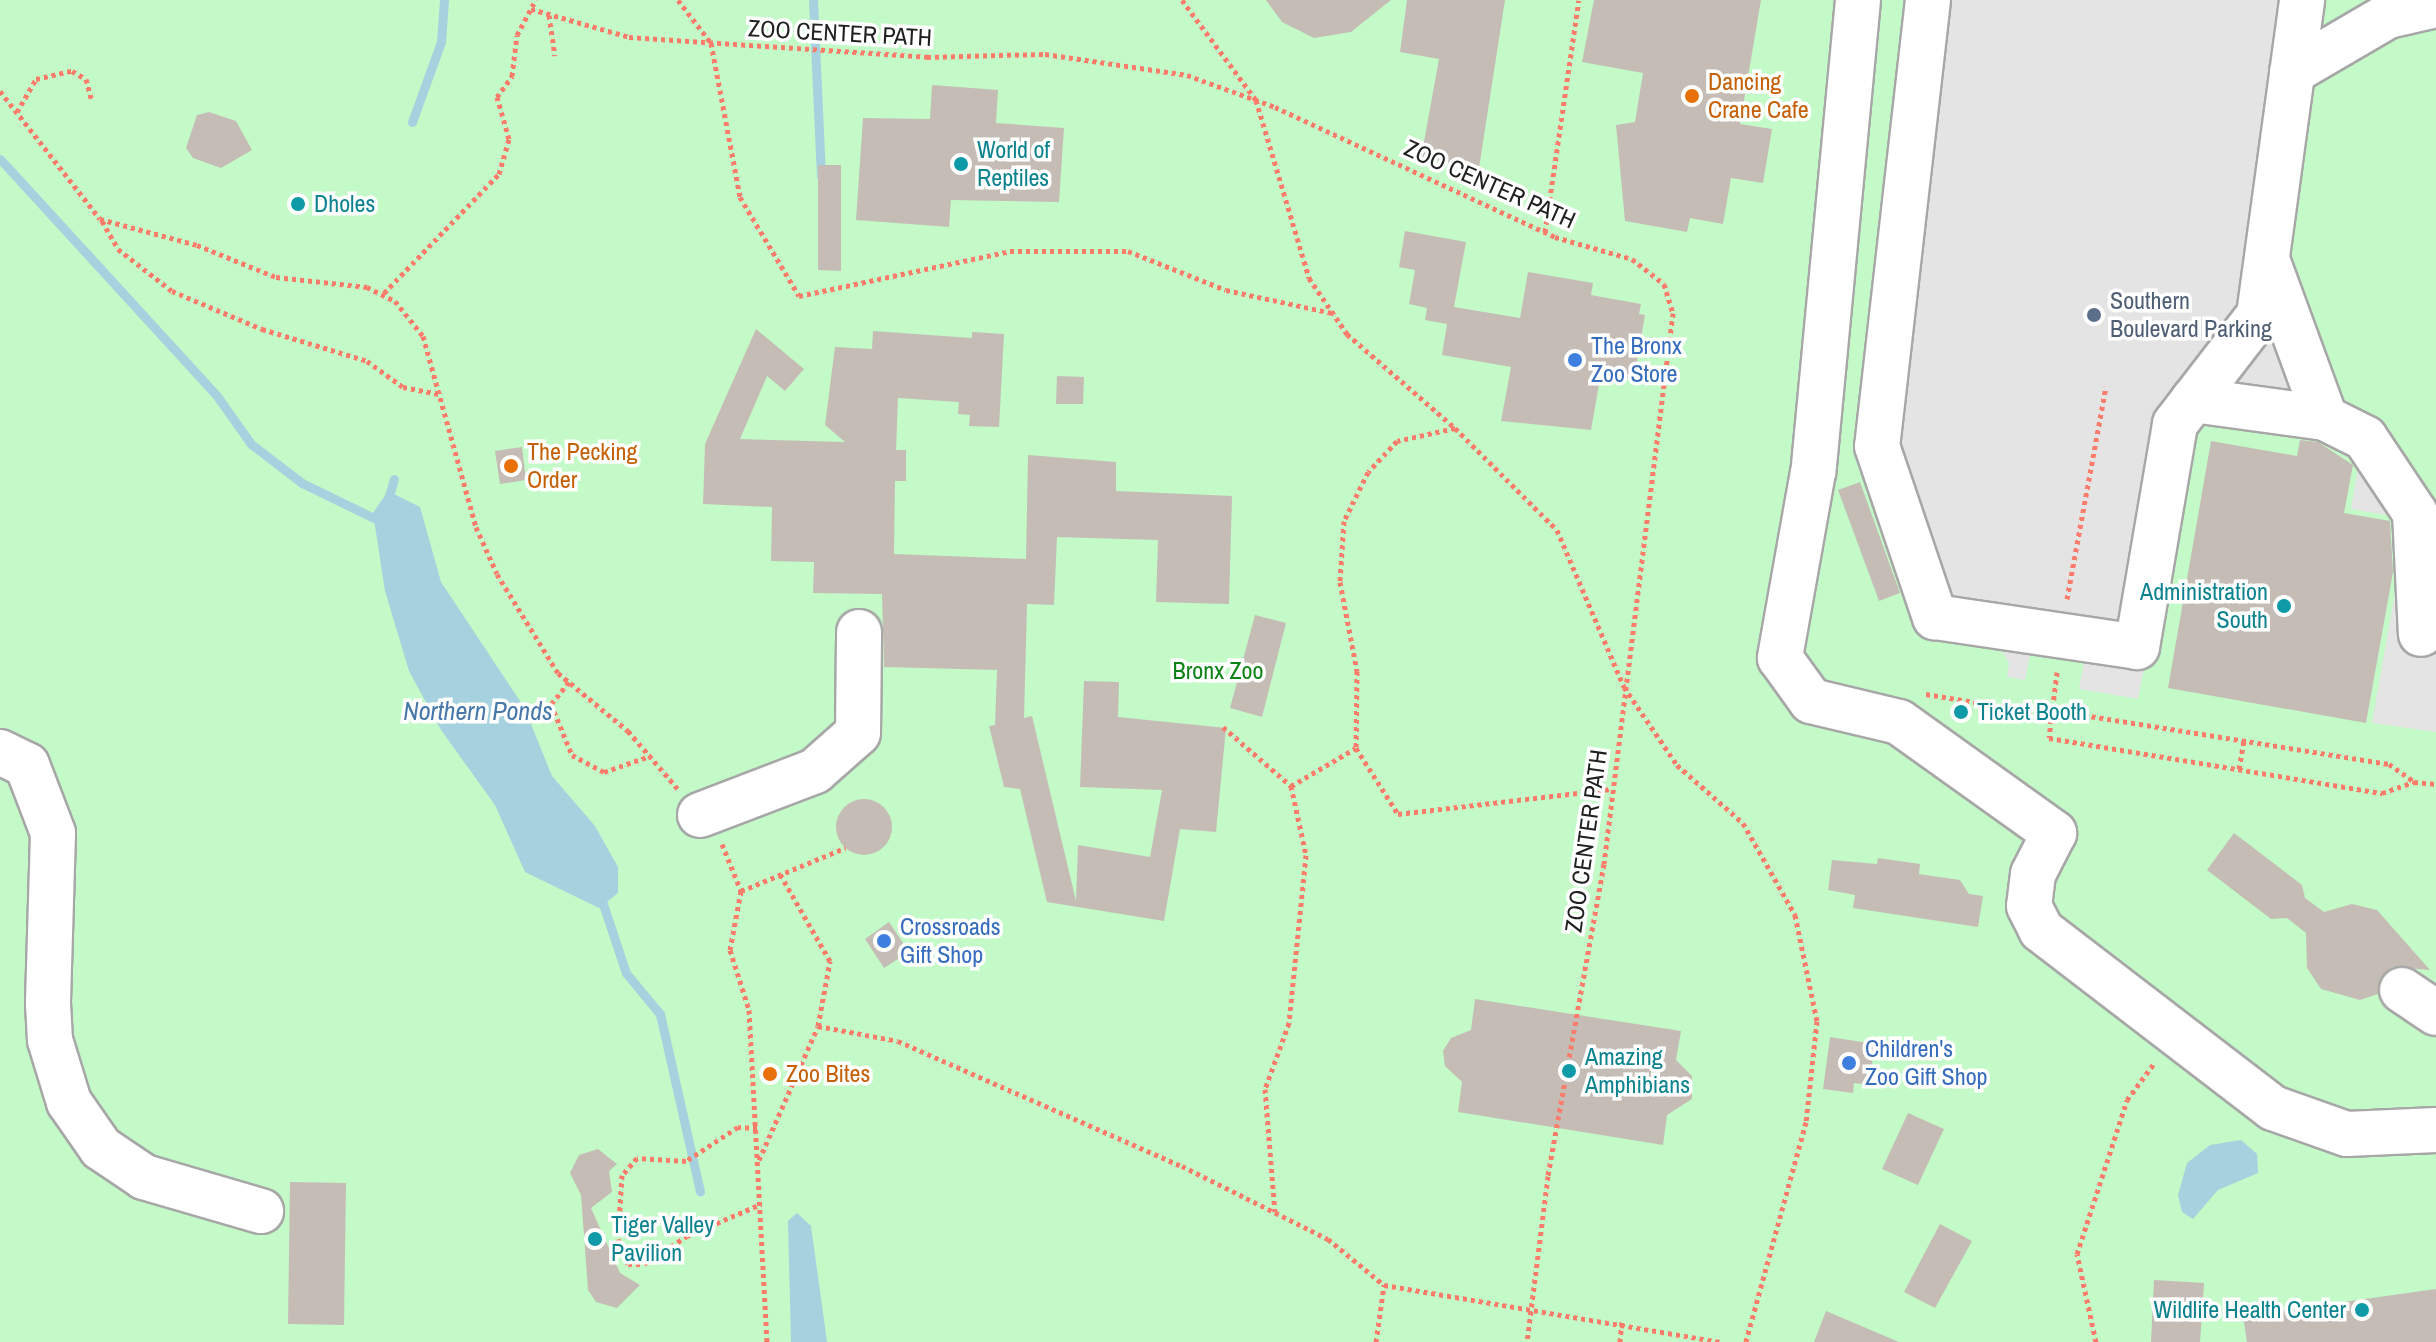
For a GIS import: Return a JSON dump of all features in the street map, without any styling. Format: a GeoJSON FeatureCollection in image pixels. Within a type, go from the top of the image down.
{"type":"FeatureCollection","features":[{"type":"Feature","properties":{"kind":"lane"},"geometry":{"type":"LineString","coordinates":[[1858,0],[1813,472],[1780,658],[1811,701],[1899,722],[2054,833],[2033,874],[2029,906],[2041,930],[2273,1108],[2310,1124],[2347,1134],[2436,1130]]}},
{"type":"Feature","properties":{"kind":"lane"},"geometry":{"type":"LineString","coordinates":[[1928,0],[1877,446],[1935,617],[2137,647],[2175,424],[2259,315],[2302,0]]}},
{"type":"Feature","properties":{"kind":"lane"},"geometry":{"type":"LineString","coordinates":[[2292,72],[2388,16],[2417,4]]}},
{"type":"Feature","properties":{"kind":"lane"},"geometry":{"type":"LineString","coordinates":[[2266,256],[2325,418]]}},
{"type":"Feature","properties":{"kind":"lane"},"geometry":{"type":"LineString","coordinates":[[2193,400],[2325,418],[2365,438],[2415,513],[2421,634]]}},
{"type":"Feature","properties":{"kind":"lane"},"geometry":{"type":"LineString","coordinates":[[700,815],[815,771],[858,733],[859,632]]}},
{"type":"Feature","properties":{"kind":"lane"},"geometry":{"type":"LineString","coordinates":[[0,752],[27,765],[53,833],[49,1027],[69,1102],[101,1148],[144,1177],[261,1211]]}},
{"type":"Feature","properties":{"kind":"path"},"geometry":{"type":"LineString","coordinates":[[384,293],[499,174],[509,139],[497,97],[512,76],[517,35],[536,0]]}},
{"type":"Feature","properties":{"kind":"path"},"geometry":{"type":"LineString","coordinates":[[678,0],[711,43],[740,197],[799,296],[1010,251],[1128,251],[1226,290],[1332,313]]}},
{"type":"Feature","properties":{"kind":"path"},"geometry":{"type":"LineString","coordinates":[[1182,0],[1256,100],[1309,278],[1332,313],[1347,334],[1455,428],[1557,530],[1624,687],[1677,765],[1743,823],[1795,915],[1817,1021],[1806,1122],[1746,1342]]}},
{"type":"Feature","properties":{"kind":"path"},"geometry":{"type":"LineString","coordinates":[[1545,232],[1579,0]]}},
{"type":"Feature","properties":{"kind":"path","name":"ZOO CENTER PATH"},"geometry":{"type":"LineString","coordinates":[[531,9],[629,37],[927,57],[1045,54],[1187,75],[1256,100],[1545,232],[1640,263],[1670,297],[1612,789],[1527,1342]]}},
{"type":"Feature","properties":{"kind":"path"},"geometry":{"type":"LineString","coordinates":[[549,15],[555,56]]}},
{"type":"Feature","properties":{"kind":"path"},"geometry":{"type":"LineString","coordinates":[[17,112],[36,79],[72,71],[86,79],[92,101]]}},
{"type":"Feature","properties":{"kind":"path"},"geometry":{"type":"LineString","coordinates":[[0,91],[48,160],[100,219],[118,249],[172,291],[262,329],[367,361],[403,387],[440,394]]}},
{"type":"Feature","properties":{"kind":"path"},"geometry":{"type":"LineString","coordinates":[[100,219],[197,245],[276,277],[384,293],[423,336],[476,527],[497,574],[569,682],[650,756],[700,815],[727,851],[741,891],[730,950],[749,1010],[767,1342]]}},
{"type":"Feature","properties":{"kind":"path"},"geometry":{"type":"LineString","coordinates":[[2106,387],[2060,636],[2049,738],[2382,793],[2414,782],[2436,784]]}},
{"type":"Feature","properties":{"kind":"path"},"geometry":{"type":"LineString","coordinates":[[1455,428],[1397,441],[1368,472],[1344,521],[1340,582],[1357,671],[1356,748],[1398,814],[1612,789]]}},
{"type":"Feature","properties":{"kind":"path"},"geometry":{"type":"LineString","coordinates":[[569,682],[551,704],[572,755],[604,772],[650,756]]}},
{"type":"Feature","properties":{"kind":"path"},"geometry":{"type":"LineString","coordinates":[[1899,722],[1920,693],[2389,764],[2414,782]]}},
{"type":"Feature","properties":{"kind":"path"},"geometry":{"type":"LineString","coordinates":[[1223,727],[1291,786],[1306,855],[1289,1023],[1265,1089],[1276,1213]]}},
{"type":"Feature","properties":{"kind":"path"},"geometry":{"type":"LineString","coordinates":[[2239,769],[2244,740]]}},
{"type":"Feature","properties":{"kind":"path"},"geometry":{"type":"LineString","coordinates":[[1291,786],[1356,748]]}},
{"type":"Feature","properties":{"kind":"path"},"geometry":{"type":"LineString","coordinates":[[741,891],[845,848]]}},
{"type":"Feature","properties":{"kind":"path"},"geometry":{"type":"LineString","coordinates":[[758,1161],[818,1026],[830,961],[780,874]]}},
{"type":"Feature","properties":{"kind":"path"},"geometry":{"type":"LineString","coordinates":[[818,1026],[898,1041],[1276,1213],[1328,1239],[1384,1285],[1531,1311],[1622,1321],[1720,1342]]}},
{"type":"Feature","properties":{"kind":"path"},"geometry":{"type":"LineString","coordinates":[[2096,1342],[2077,1254],[2127,1100],[2176,1034]]}},
{"type":"Feature","properties":{"kind":"path"},"geometry":{"type":"LineString","coordinates":[[757,1128],[738,1127],[686,1161],[637,1158],[622,1175],[618,1239],[628,1264],[644,1264],[687,1236],[761,1204]]}},
{"type":"Feature","properties":{"kind":"path"},"geometry":{"type":"LineString","coordinates":[[1376,1342],[1384,1285]]}},
{"type":"Feature","properties":{"kind":"path"},"geometry":{"type":"LineString","coordinates":[[1620,1342],[1622,1321]]}},
{"type":"Feature","properties":{"kind":"green space","name":"Bronx Zoo"},"geometry":{"type":"Polygon","coordinates":[[[0,0],[2436,0],[2436,1342],[0,1342],[0,0]]]}},
{"type":"Feature","properties":{"kind":"shaded area","name":"Southern Boulevard Parking"},"geometry":{"type":"Polygon","coordinates":[[[1915,0],[2324,0],[2281,247],[2334,383],[2420,511],[2436,559],[2436,732],[2372,723],[2408,519],[2351,509],[2362,443],[2193,417],[2138,699],[2079,689],[2084,661],[2031,651],[2025,680],[2007,677],[2009,663],[1999,646],[1932,636],[1865,452],[1915,0]]]}},
{"type":"Feature","properties":{"kind":"water","name":"Northern Ponds"},"geometry":{"type":"Polygon","coordinates":[[[388,491],[420,507],[441,582],[524,707],[552,776],[595,826],[618,867],[618,893],[599,908],[525,872],[495,805],[441,730],[409,671],[385,591],[373,513],[388,491]]]}},
{"type":"Feature","properties":{"kind":"water"},"geometry":{"type":"Polygon","coordinates":[[[2241,1140],[2257,1154],[2258,1173],[2218,1190],[2193,1219],[2182,1212],[2178,1195],[2187,1163],[2210,1145],[2241,1140]]]}},
{"type":"Feature","properties":{"kind":"water"},"geometry":{"type":"Polygon","coordinates":[[[797,1213],[811,1226],[827,1342],[791,1342],[788,1221],[797,1213]]]}},
{"type":"Feature","properties":{"kind":"building"},"geometry":{"type":"Polygon","coordinates":[[[1266,0],[1391,0],[1351,32],[1314,38],[1282,22],[1266,0]]]}},
{"type":"Feature","properties":{"kind":"building"},"geometry":{"type":"Polygon","coordinates":[[[1407,0],[1505,0],[1479,168],[1421,158],[1439,59],[1400,52],[1407,0]]]}},
{"type":"Feature","properties":{"kind":"building","name":"Dancing Crane Cafe"},"geometry":{"type":"Polygon","coordinates":[[[1594,0],[1761,0],[1740,124],[1772,129],[1763,183],[1731,178],[1723,224],[1690,218],[1687,232],[1625,221],[1616,125],[1635,122],[1643,73],[1582,62],[1594,0]]]}},
{"type":"Feature","properties":{"kind":"building","name":"World of Reptiles"},"geometry":{"type":"Polygon","coordinates":[[[932,85],[998,90],[996,123],[1064,128],[1059,202],[951,200],[949,227],[856,220],[863,118],[930,119],[932,85]]]}},
{"type":"Feature","properties":{"kind":"building"},"geometry":{"type":"Polygon","coordinates":[[[209,112],[236,121],[252,150],[221,168],[193,158],[186,148],[197,115],[209,112]]]}},
{"type":"Feature","properties":{"kind":"building"},"geometry":{"type":"Polygon","coordinates":[[[818,165],[841,165],[841,271],[818,270],[818,165]]]}},
{"type":"Feature","properties":{"kind":"building","name":"The Bronx Zoo Store"},"geometry":{"type":"Polygon","coordinates":[[[1405,231],[1466,242],[1454,307],[1520,318],[1528,272],[1593,283],[1591,295],[1641,304],[1639,314],[1645,315],[1634,379],[1601,373],[1591,430],[1501,421],[1511,367],[1442,355],[1447,324],[1425,320],[1427,308],[1409,304],[1415,270],[1399,267],[1405,231]]]}},
{"type":"Feature","properties":{"kind":"building"},"geometry":{"type":"Polygon","coordinates":[[[756,329],[804,369],[785,391],[767,376],[740,439],[845,442],[825,425],[835,347],[872,349],[873,331],[972,338],[972,332],[1004,334],[999,427],[969,426],[970,415],[958,414],[959,402],[898,398],[896,450],[906,450],[906,481],[895,481],[894,554],[1026,559],[1028,455],[1116,462],[1116,491],[1232,496],[1229,604],[1156,602],[1158,540],[1057,537],[1054,605],[1027,604],[1024,718],[1032,716],[1076,901],[1078,845],[1150,857],[1162,790],[1080,787],[1084,681],[1119,682],[1118,717],[1226,728],[1216,832],[1180,829],[1164,921],[1047,902],[1020,789],[1004,787],[989,726],[995,725],[997,670],[884,667],[882,594],[813,593],[814,562],[771,561],[772,507],[703,504],[705,444],[756,329]]]}},
{"type":"Feature","properties":{"kind":"building"},"geometry":{"type":"Polygon","coordinates":[[[1057,376],[1084,377],[1083,404],[1056,404],[1057,376]]]}},
{"type":"Feature","properties":{"kind":"building","name":"Administration South"},"geometry":{"type":"Polygon","coordinates":[[[2300,440],[2318,442],[2353,465],[2344,513],[2390,521],[2393,572],[2366,723],[2168,688],[2211,441],[2297,456],[2300,440]]]}},
{"type":"Feature","properties":{"kind":"building","name":"The Pecking Order"},"geometry":{"type":"Polygon","coordinates":[[[522,447],[526,480],[500,484],[495,451],[522,447]]]}},
{"type":"Feature","properties":{"kind":"building"},"geometry":{"type":"Polygon","coordinates":[[[1860,482],[1900,593],[1879,601],[1838,490],[1860,482]]]}},
{"type":"Feature","properties":{"kind":"building"},"geometry":{"type":"Polygon","coordinates":[[[1255,615],[1286,623],[1262,717],[1230,708],[1255,615]]]}},
{"type":"Feature","properties":{"kind":"building"},"geometry":{"type":"Polygon","coordinates":[[[864,799],[884,807],[892,827],[884,847],[864,855],[844,847],[836,827],[844,807],[864,799]]]}},
{"type":"Feature","properties":{"kind":"building"},"geometry":{"type":"Polygon","coordinates":[[[2234,833],[2302,885],[2305,898],[2324,912],[2352,904],[2377,910],[2430,970],[2392,967],[2381,977],[2378,994],[2360,1000],[2321,989],[2307,968],[2306,933],[2287,918],[2271,919],[2207,870],[2234,833]]]}},
{"type":"Feature","properties":{"kind":"building"},"geometry":{"type":"Polygon","coordinates":[[[1878,858],[1920,864],[1919,874],[1960,880],[1969,894],[1983,896],[1978,927],[1853,908],[1855,895],[1828,890],[1832,860],[1877,864],[1878,858]]]}},
{"type":"Feature","properties":{"kind":"building","name":"Crossroads Gift Shop"},"geometry":{"type":"Polygon","coordinates":[[[889,922],[909,952],[884,968],[865,939],[889,922]]]}},
{"type":"Feature","properties":{"kind":"building","name":"Amazing Amphibians"},"geometry":{"type":"Polygon","coordinates":[[[1475,999],[1681,1031],[1676,1060],[1692,1076],[1692,1099],[1667,1115],[1663,1145],[1458,1112],[1462,1082],[1445,1066],[1443,1051],[1451,1038],[1471,1030],[1475,999]]]}},
{"type":"Feature","properties":{"kind":"building","name":"Children's Zoo Gift Shop"},"geometry":{"type":"Polygon","coordinates":[[[1830,1037],[1875,1044],[1869,1085],[1854,1083],[1853,1093],[1823,1089],[1830,1037]]]}},
{"type":"Feature","properties":{"kind":"building"},"geometry":{"type":"Polygon","coordinates":[[[1908,1113],[1944,1129],[1918,1185],[1882,1169],[1908,1113]]]}},
{"type":"Feature","properties":{"kind":"building","name":"Tiger Valley Pavilion"},"geometry":{"type":"Polygon","coordinates":[[[598,1149],[617,1164],[609,1171],[612,1192],[591,1208],[620,1273],[640,1285],[617,1308],[596,1302],[588,1290],[581,1195],[570,1173],[579,1155],[598,1149]]]}},
{"type":"Feature","properties":{"kind":"building"},"geometry":{"type":"Polygon","coordinates":[[[290,1182],[346,1183],[344,1325],[288,1324],[290,1182]]]}},
{"type":"Feature","properties":{"kind":"building"},"geometry":{"type":"Polygon","coordinates":[[[1940,1224],[1972,1241],[1935,1308],[1904,1292],[1940,1224]]]}},
{"type":"Feature","properties":{"kind":"building"},"geometry":{"type":"Polygon","coordinates":[[[2154,1280],[2204,1283],[2200,1342],[2151,1342],[2154,1280]]]}},
{"type":"Feature","properties":{"kind":"building","name":"Wildlife Health Center"},"geometry":{"type":"Polygon","coordinates":[[[2436,1289],[2436,1342],[2247,1342],[2243,1316],[2436,1289]]]}},
{"type":"Feature","properties":{"kind":"building"},"geometry":{"type":"Polygon","coordinates":[[[1826,1311],[1899,1342],[1814,1342],[1826,1311]]]}},
{"type":"Feature","properties":{"kind":"waterway"},"geometry":{"type":"LineString","coordinates":[[412,122],[441,42],[444,0]]}},
{"type":"Feature","properties":{"kind":"waterway"},"geometry":{"type":"LineString","coordinates":[[813,0],[821,176]]}},
{"type":"Feature","properties":{"kind":"waterway"},"geometry":{"type":"LineString","coordinates":[[0,159],[217,396],[251,444],[302,483],[382,522]]}},
{"type":"Feature","properties":{"kind":"waterway"},"geometry":{"type":"LineString","coordinates":[[387,503],[394,479]]}},
{"type":"Feature","properties":{"kind":"waterway"},"geometry":{"type":"LineString","coordinates":[[600,895],[626,973],[660,1014],[700,1192]]}},
{"type":"Feature","properties":{"kind":"place","name":"Dancing Crane Cafe"},"geometry":{"type":"Point","coordinates":[1692,96]}},
{"type":"Feature","properties":{"kind":"place","name":"World of Reptiles"},"geometry":{"type":"Point","coordinates":[961,164]}},
{"type":"Feature","properties":{"kind":"place","name":"Dholes"},"geometry":{"type":"Point","coordinates":[298,204]}},
{"type":"Feature","properties":{"kind":"place","name":"Southern Boulevard Parking"},"geometry":{"type":"Point","coordinates":[2094,315]}},
{"type":"Feature","properties":{"kind":"place","name":"The Bronx Zoo Store"},"geometry":{"type":"Point","coordinates":[1575,360]}},
{"type":"Feature","properties":{"kind":"place","name":"The Pecking Order"},"geometry":{"type":"Point","coordinates":[511,466]}},
{"type":"Feature","properties":{"kind":"place","name":"Administration South"},"geometry":{"type":"Point","coordinates":[2284,606]}},
{"type":"Feature","properties":{"kind":"place","name":"Ticket Booth"},"geometry":{"type":"Point","coordinates":[1961,712]}},
{"type":"Feature","properties":{"kind":"place","name":"Crossroads Gift Shop"},"geometry":{"type":"Point","coordinates":[884,941]}},
{"type":"Feature","properties":{"kind":"place","name":"Children's Zoo Gift Shop"},"geometry":{"type":"Point","coordinates":[1849,1063]}},
{"type":"Feature","properties":{"kind":"place","name":"Amazing Amphibians"},"geometry":{"type":"Point","coordinates":[1569,1071]}},
{"type":"Feature","properties":{"kind":"place","name":"Zoo Bites"},"geometry":{"type":"Point","coordinates":[770,1074]}},
{"type":"Feature","properties":{"kind":"place","name":"Tiger Valley Pavilion"},"geometry":{"type":"Point","coordinates":[595,1239]}},
{"type":"Feature","properties":{"kind":"place","name":"Wildlife Health Center"},"geometry":{"type":"Point","coordinates":[2362,1310]}}]}
